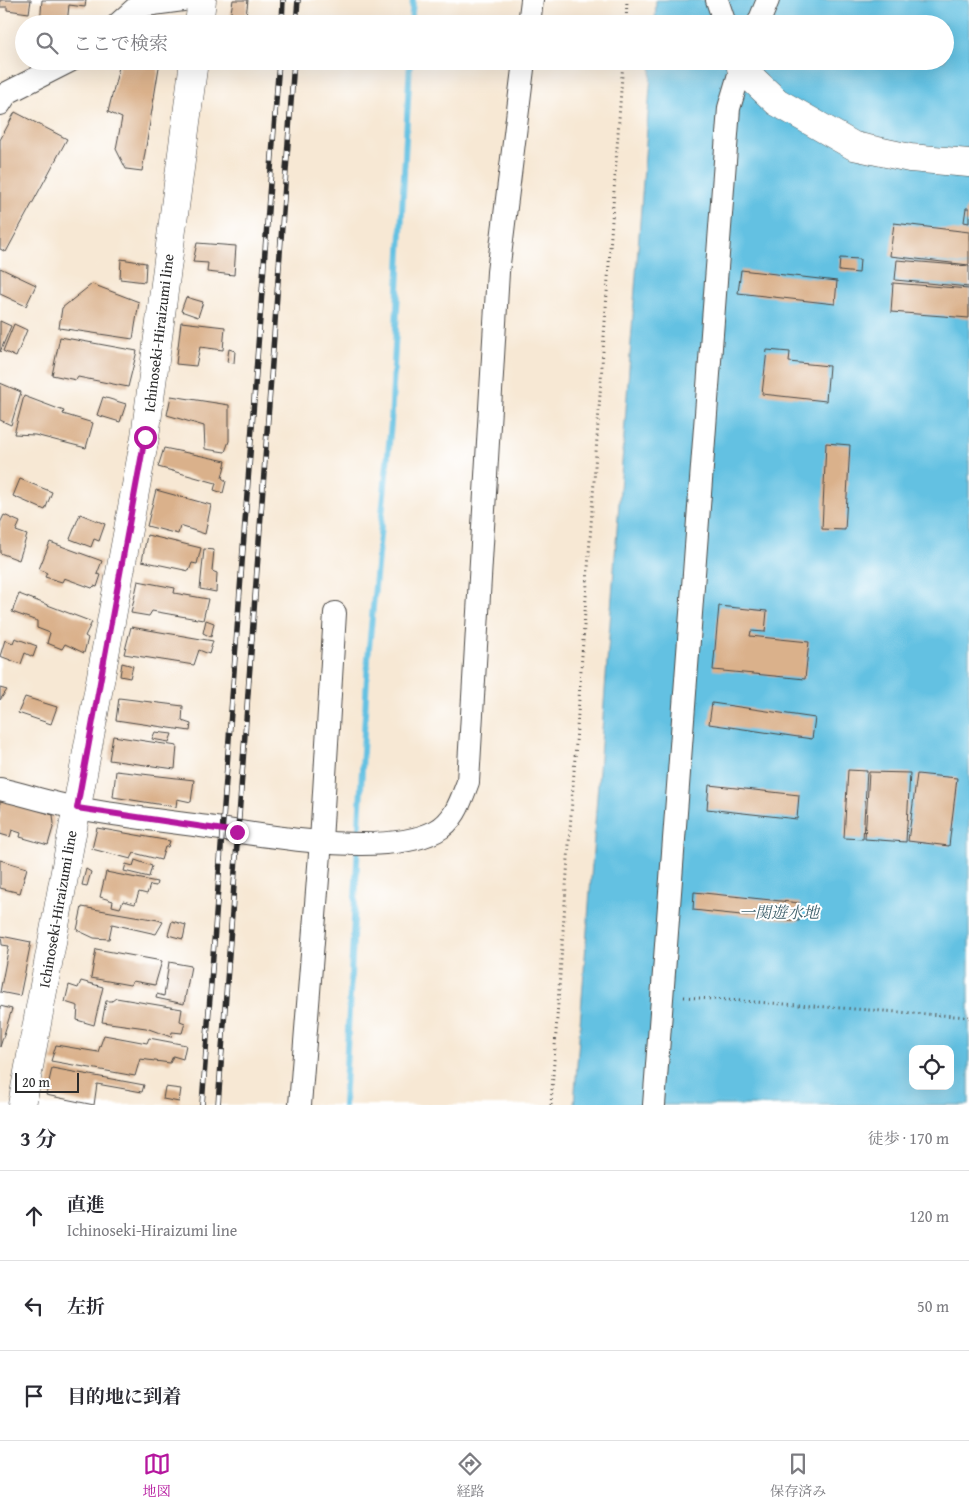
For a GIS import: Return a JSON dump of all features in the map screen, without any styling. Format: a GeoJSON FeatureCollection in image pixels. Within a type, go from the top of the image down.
{"type":"FeatureCollection","features":[{"type":"Feature","properties":{"kind":"main road"},"geometry":{"type":"LineString","coordinates":[[200,15],[202,0]]}},
{"type":"Feature","properties":{"kind":"main road","name":"Ichinoseki-Hiraizumi line"},"geometry":{"type":"LineString","coordinates":[[22,1105],[145,437],[193,70]]}},
{"type":"Feature","properties":{"kind":"main road"},"geometry":{"type":"LineString","coordinates":[[748,70],[778,102],[854,146],[910,158],[969,163]]}},
{"type":"Feature","properties":{"kind":"street"},"geometry":{"type":"LineString","coordinates":[[128,15],[138,6],[183,0]]}},
{"type":"Feature","properties":{"kind":"street"},"geometry":{"type":"LineString","coordinates":[[530,15],[532,0]]}},
{"type":"Feature","properties":{"kind":"street"},"geometry":{"type":"LineString","coordinates":[[717,0],[722,15]]}},
{"type":"Feature","properties":{"kind":"street"},"geometry":{"type":"LineString","coordinates":[[762,15],[768,0]]}},
{"type":"Feature","properties":{"kind":"street"},"geometry":{"type":"LineString","coordinates":[[0,104],[7,93],[52,70]]}},
{"type":"Feature","properties":{"kind":"street"},"geometry":{"type":"LineString","coordinates":[[0,789],[77,808],[237,832],[332,842],[382,844],[413,841],[438,830],[456,813],[468,782],[498,272],[523,70]]}},
{"type":"Feature","properties":{"kind":"street"},"geometry":{"type":"LineString","coordinates":[[654,1105],[664,996],[688,628],[728,118],[739,70]]}},
{"type":"Feature","properties":{"kind":"street"},"geometry":{"type":"LineString","coordinates":[[300,1105],[332,842],[335,613]]}},
{"type":"Feature","properties":{"kind":"path"},"geometry":{"type":"LineString","coordinates":[[626,15],[627,0]]}},
{"type":"Feature","properties":{"kind":"path"},"geometry":{"type":"LineString","coordinates":[[551,1105],[622,70]]}},
{"type":"Feature","properties":{"kind":"path"},"geometry":{"type":"LineString","coordinates":[[664,996],[969,1017]]}},
{"type":"Feature","properties":{"kind":"water","name":"一関遊水地"},"geometry":{"type":"Polygon","coordinates":[[[656,0],[969,0],[969,1105],[574,1105],[651,70],[954,70],[954,15],[655,15],[656,0]]]}},
{"type":"Feature","properties":{"kind":"building"},"geometry":{"type":"Polygon","coordinates":[[[0,0],[31,0],[29,13],[7,10],[7,7],[0,7],[0,0]]]}},
{"type":"Feature","properties":{"kind":"building"},"geometry":{"type":"Polygon","coordinates":[[[42,0],[86,0],[85,7],[69,5],[68,15],[41,15],[42,0]]]}},
{"type":"Feature","properties":{"kind":"building"},"geometry":{"type":"Polygon","coordinates":[[[233,0],[248,0],[246,15],[230,15],[233,0]]]}},
{"type":"Feature","properties":{"kind":"building"},"geometry":{"type":"Polygon","coordinates":[[[118,70],[159,70],[142,171],[126,169],[116,149],[122,118],[108,112],[118,70]]]}},
{"type":"Feature","properties":{"kind":"building"},"geometry":{"type":"Polygon","coordinates":[[[15,112],[67,139],[6,252],[0,249],[0,140],[15,112]]]}},
{"type":"Feature","properties":{"kind":"building"},"geometry":{"type":"Polygon","coordinates":[[[966,208],[969,208],[969,223],[964,222],[966,208]]]}},
{"type":"Feature","properties":{"kind":"building"},"geometry":{"type":"Polygon","coordinates":[[[894,223],[969,232],[969,265],[890,256],[894,223]]]}},
{"type":"Feature","properties":{"kind":"building"},"geometry":{"type":"Polygon","coordinates":[[[197,243],[236,246],[234,275],[207,272],[208,263],[193,262],[197,243]]]}},
{"type":"Feature","properties":{"kind":"building"},"geometry":{"type":"Polygon","coordinates":[[[840,258],[860,259],[859,273],[839,271],[840,258]]]}},
{"type":"Feature","properties":{"kind":"building"},"geometry":{"type":"Polygon","coordinates":[[[121,259],[146,263],[145,282],[120,279],[121,259]]]}},
{"type":"Feature","properties":{"kind":"building"},"geometry":{"type":"Polygon","coordinates":[[[897,260],[969,266],[969,287],[895,280],[897,260]]]}},
{"type":"Feature","properties":{"kind":"building"},"geometry":{"type":"Polygon","coordinates":[[[0,268],[36,285],[26,306],[0,294],[0,268]]]}},
{"type":"Feature","properties":{"kind":"building"},"geometry":{"type":"Polygon","coordinates":[[[741,270],[837,281],[835,304],[738,293],[741,270]]]}},
{"type":"Feature","properties":{"kind":"building"},"geometry":{"type":"Polygon","coordinates":[[[893,283],[969,289],[969,318],[891,312],[893,283]]]}},
{"type":"Feature","properties":{"kind":"building"},"geometry":{"type":"Polygon","coordinates":[[[92,284],[139,302],[133,339],[59,328],[62,308],[92,284]]]}},
{"type":"Feature","properties":{"kind":"building"},"geometry":{"type":"Polygon","coordinates":[[[186,297],[203,302],[198,317],[181,311],[186,297]]]}},
{"type":"Feature","properties":{"kind":"building"},"geometry":{"type":"Polygon","coordinates":[[[0,321],[11,326],[0,352],[0,321]]]}},
{"type":"Feature","properties":{"kind":"building"},"geometry":{"type":"Polygon","coordinates":[[[181,322],[225,327],[223,350],[200,347],[196,366],[176,364],[181,322]]]}},
{"type":"Feature","properties":{"kind":"building"},"geometry":{"type":"Polygon","coordinates":[[[14,324],[27,330],[16,357],[3,351],[14,324]]]}},
{"type":"Feature","properties":{"kind":"building"},"geometry":{"type":"Polygon","coordinates":[[[60,337],[137,351],[128,387],[78,377],[76,380],[52,375],[60,337]]]}},
{"type":"Feature","properties":{"kind":"building"},"geometry":{"type":"Polygon","coordinates":[[[229,349],[235,351],[234,363],[227,362],[229,349]]]}},
{"type":"Feature","properties":{"kind":"building"},"geometry":{"type":"Polygon","coordinates":[[[767,350],[790,352],[789,362],[829,366],[826,401],[762,394],[767,350]]]}},
{"type":"Feature","properties":{"kind":"building"},"geometry":{"type":"Polygon","coordinates":[[[0,383],[21,392],[11,425],[0,420],[0,383]]]}},
{"type":"Feature","properties":{"kind":"building"},"geometry":{"type":"Polygon","coordinates":[[[24,396],[64,411],[63,414],[93,423],[86,448],[35,435],[14,434],[24,396]]]}},
{"type":"Feature","properties":{"kind":"building"},"geometry":{"type":"Polygon","coordinates":[[[171,396],[229,405],[229,441],[225,452],[205,449],[204,426],[167,415],[171,396]]]}},
{"type":"Feature","properties":{"kind":"building"},"geometry":{"type":"Polygon","coordinates":[[[103,397],[126,404],[120,422],[97,415],[103,397]]]}},
{"type":"Feature","properties":{"kind":"building"},"geometry":{"type":"Polygon","coordinates":[[[826,443],[850,445],[845,530],[822,529],[826,443]]]}},
{"type":"Feature","properties":{"kind":"building"},"geometry":{"type":"Polygon","coordinates":[[[164,448],[226,461],[222,478],[226,481],[223,493],[214,490],[216,483],[158,467],[164,448]]]}},
{"type":"Feature","properties":{"kind":"building"},"geometry":{"type":"Polygon","coordinates":[[[20,479],[52,492],[45,510],[13,496],[20,479]]]}},
{"type":"Feature","properties":{"kind":"building"},"geometry":{"type":"Polygon","coordinates":[[[156,490],[211,505],[205,534],[180,526],[178,534],[147,526],[156,490]]]}},
{"type":"Feature","properties":{"kind":"building"},"geometry":{"type":"Polygon","coordinates":[[[80,514],[105,524],[99,541],[94,539],[91,547],[70,539],[80,514]]]}},
{"type":"Feature","properties":{"kind":"building"},"geometry":{"type":"Polygon","coordinates":[[[4,515],[20,522],[16,531],[27,535],[19,560],[0,553],[0,523],[4,515]]]}},
{"type":"Feature","properties":{"kind":"building"},"geometry":{"type":"Polygon","coordinates":[[[147,535],[201,548],[197,564],[192,563],[189,571],[142,561],[147,535]]]}},
{"type":"Feature","properties":{"kind":"building"},"geometry":{"type":"Polygon","coordinates":[[[50,542],[102,561],[97,574],[101,575],[97,587],[94,586],[92,588],[64,578],[62,582],[45,577],[47,573],[39,569],[50,542]]]}},
{"type":"Feature","properties":{"kind":"building"},"geometry":{"type":"Polygon","coordinates":[[[204,549],[214,550],[212,571],[217,573],[216,592],[200,589],[204,549]]]}},
{"type":"Feature","properties":{"kind":"building"},"geometry":{"type":"Polygon","coordinates":[[[138,581],[175,588],[174,593],[208,599],[203,620],[152,611],[149,616],[131,613],[138,581]]]}},
{"type":"Feature","properties":{"kind":"building"},"geometry":{"type":"Polygon","coordinates":[[[19,594],[92,622],[85,636],[88,638],[84,653],[65,644],[62,649],[47,643],[50,633],[37,628],[37,621],[12,612],[19,594]]]}},
{"type":"Feature","properties":{"kind":"building"},"geometry":{"type":"Polygon","coordinates":[[[719,606],[767,611],[765,632],[751,631],[750,636],[809,642],[805,679],[713,670],[719,606]]]}},
{"type":"Feature","properties":{"kind":"building"},"geometry":{"type":"Polygon","coordinates":[[[206,620],[214,623],[211,637],[203,633],[206,620]]]}},
{"type":"Feature","properties":{"kind":"building"},"geometry":{"type":"Polygon","coordinates":[[[131,627],[213,641],[209,654],[199,650],[194,665],[124,654],[131,627]]]}},
{"type":"Feature","properties":{"kind":"building"},"geometry":{"type":"Polygon","coordinates":[[[15,638],[37,646],[33,657],[25,653],[21,664],[0,656],[5,640],[13,643],[15,638]]]}},
{"type":"Feature","properties":{"kind":"building"},"geometry":{"type":"Polygon","coordinates":[[[122,663],[133,666],[130,678],[120,676],[122,663]]]}},
{"type":"Feature","properties":{"kind":"building"},"geometry":{"type":"Polygon","coordinates":[[[0,688],[7,690],[0,700],[0,688]]]}},
{"type":"Feature","properties":{"kind":"building"},"geometry":{"type":"Polygon","coordinates":[[[25,697],[57,707],[51,724],[18,713],[25,697]]]}},
{"type":"Feature","properties":{"kind":"building"},"geometry":{"type":"Polygon","coordinates":[[[119,698],[183,706],[182,721],[191,724],[190,731],[116,720],[119,698]]]}},
{"type":"Feature","properties":{"kind":"building"},"geometry":{"type":"Polygon","coordinates":[[[712,703],[815,718],[812,739],[709,724],[712,703]]]}},
{"type":"Feature","properties":{"kind":"building"},"geometry":{"type":"Polygon","coordinates":[[[155,732],[172,734],[169,742],[152,739],[155,732]]]}},
{"type":"Feature","properties":{"kind":"building"},"geometry":{"type":"Polygon","coordinates":[[[113,736],[177,746],[175,769],[109,760],[113,736]]]}},
{"type":"Feature","properties":{"kind":"building"},"geometry":{"type":"Polygon","coordinates":[[[848,770],[867,771],[863,839],[844,838],[848,770]]]}},
{"type":"Feature","properties":{"kind":"building"},"geometry":{"type":"Polygon","coordinates":[[[116,771],[194,780],[191,802],[177,799],[176,807],[113,797],[116,771]]]}},
{"type":"Feature","properties":{"kind":"building"},"geometry":{"type":"Polygon","coordinates":[[[869,772],[910,773],[906,842],[865,839],[869,772]]]}},
{"type":"Feature","properties":{"kind":"building"},"geometry":{"type":"Polygon","coordinates":[[[917,774],[957,778],[949,846],[908,841],[917,774]]]}},
{"type":"Feature","properties":{"kind":"building"},"geometry":{"type":"Polygon","coordinates":[[[709,785],[799,795],[797,819],[707,809],[709,785]]]}},
{"type":"Feature","properties":{"kind":"building"},"geometry":{"type":"Polygon","coordinates":[[[0,798],[53,815],[54,824],[48,845],[20,837],[21,833],[12,830],[10,837],[0,834],[0,798]]]}},
{"type":"Feature","properties":{"kind":"building"},"geometry":{"type":"Polygon","coordinates":[[[97,828],[170,841],[168,847],[165,847],[161,860],[134,853],[131,859],[92,849],[97,828]]]}},
{"type":"Feature","properties":{"kind":"building"},"geometry":{"type":"Polygon","coordinates":[[[0,860],[27,868],[20,893],[0,888],[0,860]]]}},
{"type":"Feature","properties":{"kind":"building"},"geometry":{"type":"Polygon","coordinates":[[[135,860],[152,866],[149,877],[124,871],[126,864],[133,866],[135,860]]]}},
{"type":"Feature","properties":{"kind":"building"},"geometry":{"type":"Polygon","coordinates":[[[86,869],[91,872],[87,886],[82,885],[86,869]]]}},
{"type":"Feature","properties":{"kind":"building"},"geometry":{"type":"Polygon","coordinates":[[[106,872],[157,882],[156,886],[150,885],[147,894],[139,892],[135,904],[123,901],[120,908],[112,906],[113,901],[100,897],[106,872]]]}},
{"type":"Feature","properties":{"kind":"building"},"geometry":{"type":"Polygon","coordinates":[[[694,892],[800,903],[799,921],[693,910],[694,892]]]}},
{"type":"Feature","properties":{"kind":"building"},"geometry":{"type":"Polygon","coordinates":[[[82,907],[163,922],[156,934],[112,924],[109,939],[94,938],[77,930],[82,907]]]}},
{"type":"Feature","properties":{"kind":"building"},"geometry":{"type":"Polygon","coordinates":[[[172,921],[186,925],[183,939],[168,935],[172,921]]]}},
{"type":"Feature","properties":{"kind":"building"},"geometry":{"type":"Polygon","coordinates":[[[1,936],[31,942],[20,996],[0,992],[9,946],[2,945],[1,936]]]}},
{"type":"Feature","properties":{"kind":"building"},"geometry":{"type":"Polygon","coordinates":[[[96,949],[162,961],[155,985],[133,981],[130,985],[91,978],[96,949]]]}},
{"type":"Feature","properties":{"kind":"building"},"geometry":{"type":"Polygon","coordinates":[[[169,962],[191,966],[184,1004],[156,998],[157,994],[164,996],[169,962]]]}},
{"type":"Feature","properties":{"kind":"building"},"geometry":{"type":"Polygon","coordinates":[[[81,981],[103,987],[94,1025],[77,1020],[78,1006],[65,1002],[69,985],[78,988],[81,981]]]}},
{"type":"Feature","properties":{"kind":"building"},"geometry":{"type":"Polygon","coordinates":[[[116,998],[182,1009],[180,1021],[185,1023],[182,1033],[172,1032],[171,1037],[146,1028],[102,1022],[106,1001],[112,1001],[116,998]]]}},
{"type":"Feature","properties":{"kind":"building"},"geometry":{"type":"Polygon","coordinates":[[[0,1006],[12,1009],[0,1047],[0,1006]]]}},
{"type":"Feature","properties":{"kind":"building"},"geometry":{"type":"Polygon","coordinates":[[[104,1035],[147,1043],[149,1038],[186,1045],[183,1059],[173,1056],[170,1063],[140,1059],[135,1076],[51,1061],[56,1045],[98,1052],[104,1035]]]}},
{"type":"Feature","properties":{"kind":"building"},"geometry":{"type":"Polygon","coordinates":[[[52,1068],[144,1085],[142,1092],[97,1084],[94,1105],[46,1095],[52,1068]]]}},
{"type":"Feature","properties":{"kind":"building"},"geometry":{"type":"Polygon","coordinates":[[[165,1087],[181,1089],[179,1102],[163,1099],[165,1087]]]}},
{"type":"Feature","properties":{"kind":"waterway"},"geometry":{"type":"LineString","coordinates":[[412,15],[413,0]]}},
{"type":"Feature","properties":{"kind":"waterway"},"geometry":{"type":"LineString","coordinates":[[344,1105],[368,658],[391,423],[410,70]]}},
{"type":"Feature","properties":{"kind":"railway"},"geometry":{"type":"LineString","coordinates":[[282,15],[283,0]]}},
{"type":"Feature","properties":{"kind":"railway"},"geometry":{"type":"LineString","coordinates":[[297,15],[298,0]]}},
{"type":"Feature","properties":{"kind":"railway"},"geometry":{"type":"LineString","coordinates":[[202,1105],[278,70]]}},
{"type":"Feature","properties":{"kind":"railway"},"geometry":{"type":"LineString","coordinates":[[218,1105],[293,70]]}},
{"type":"Feature","properties":{"kind":"route"},"geometry":{"type":"LineString","coordinates":[[145,437],[77,808],[237,832]]}}]}
